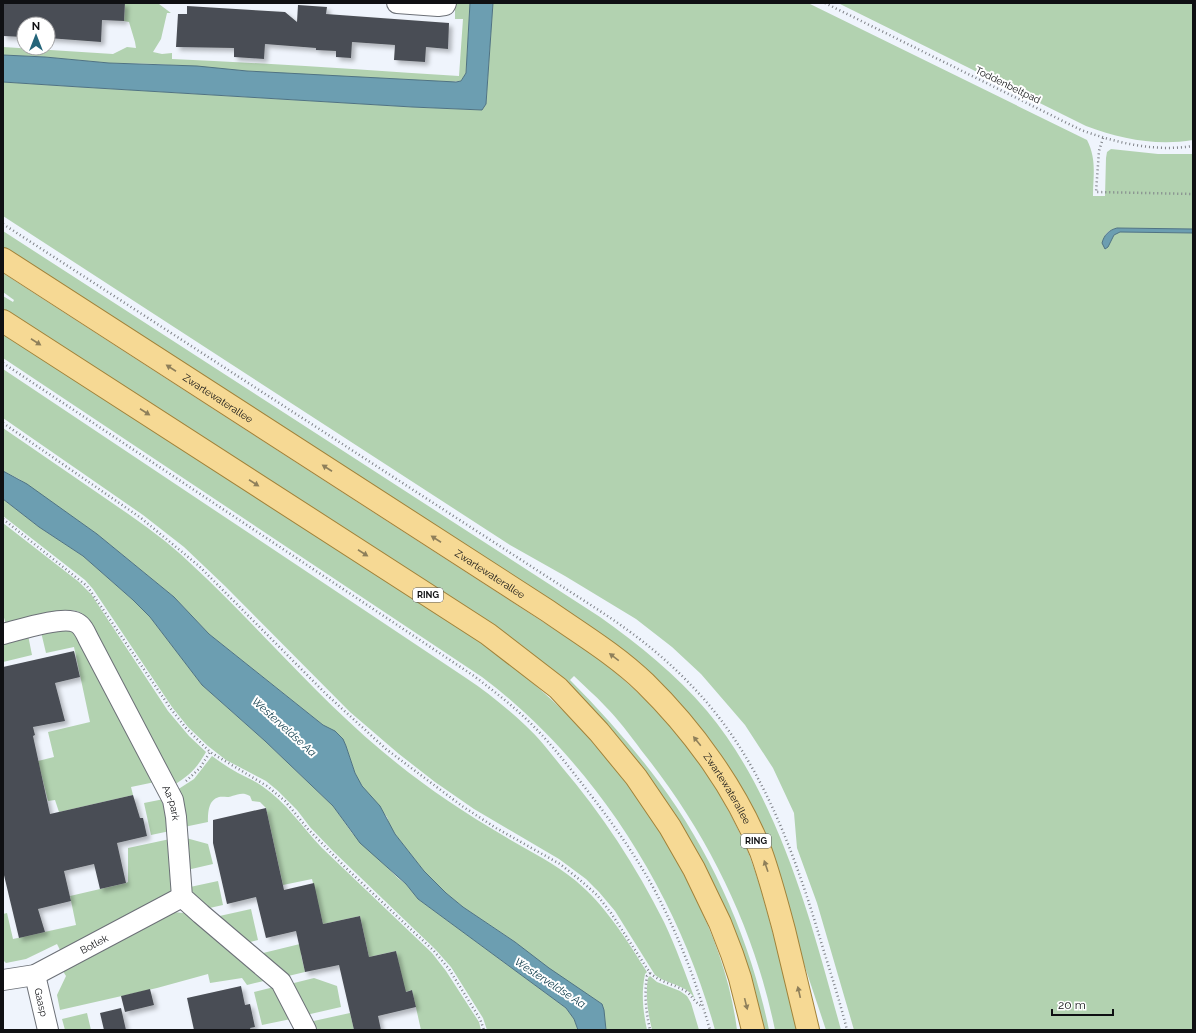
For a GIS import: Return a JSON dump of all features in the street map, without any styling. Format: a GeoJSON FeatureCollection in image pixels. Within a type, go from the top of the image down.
{"type":"FeatureCollection","features":[{"type":"Feature","properties":{"kind":"main road","name":"Zwartewaterallee"},"geometry":{"type":"LineString","coordinates":[[3,259],[592,640],[644,682],[677,716],[708,754],[750,827],[769,876],[808,1030]]}},
{"type":"Feature","properties":{"kind":"main road","name":"RING"},"geometry":{"type":"LineString","coordinates":[[3,320],[488,634],[558,688],[599,732],[636,777],[670,827],[694,869],[720,923],[732,954],[740,978],[753,1030]]}},
{"type":"Feature","properties":{"kind":"street"},"geometry":{"type":"LineString","coordinates":[[397,3],[438,6],[445,5],[446,3]]}},
{"type":"Feature","properties":{"kind":"street","name":"Aa-park"},"geometry":{"type":"LineString","coordinates":[[3,634],[60,620],[75,622],[80,625],[90,640],[170,793],[175,808],[182,897]]}},
{"type":"Feature","properties":{"kind":"street"},"geometry":{"type":"LineString","coordinates":[[182,897],[281,982],[306,1030]]}},
{"type":"Feature","properties":{"kind":"street","name":"Botlek"},"geometry":{"type":"LineString","coordinates":[[3,980],[35,975],[182,897]]}},
{"type":"Feature","properties":{"kind":"street","name":"Gaasp"},"geometry":{"type":"LineString","coordinates":[[35,975],[48,1030]]}},
{"type":"Feature","properties":{"kind":"path","name":"Toddenbeltpad"},"geometry":{"type":"LineString","coordinates":[[825,3],[1081,130],[1103,138],[1139,146],[1169,148],[1193,146]]}},
{"type":"Feature","properties":{"kind":"path"},"geometry":{"type":"LineString","coordinates":[[1103,138],[1099,151],[1096,192],[1193,194]]}},
{"type":"Feature","properties":{"kind":"path"},"geometry":{"type":"LineString","coordinates":[[3,363],[474,676],[524,716],[567,764],[610,820],[654,888],[690,968],[710,1030]]}},
{"type":"Feature","properties":{"kind":"path"},"geometry":{"type":"LineString","coordinates":[[3,422],[141,518],[199,566],[223,588],[326,694],[386,749],[462,806],[496,828],[560,864],[580,880],[597,895],[611,913],[650,973],[656,979],[688,993],[696,1003],[703,1008]]}},
{"type":"Feature","properties":{"kind":"path"},"geometry":{"type":"LineString","coordinates":[[3,520],[87,586],[170,709],[186,728],[210,752],[267,786],[277,794],[346,868],[434,951],[449,969],[480,1019],[484,1030]]}},
{"type":"Feature","properties":{"kind":"path"},"geometry":{"type":"LineString","coordinates":[[170,793],[200,768],[210,752]]}},
{"type":"Feature","properties":{"kind":"path"},"geometry":{"type":"LineString","coordinates":[[650,973],[647,976],[644,990],[650,1030]]}},
{"type":"Feature","properties":{"kind":"green space"},"geometry":{"type":"Polygon","coordinates":[[[125,3],[159,4],[171,13],[167,13],[161,39],[153,52],[162,54],[172,53],[172,59],[459,76],[463,19],[455,19],[455,3],[470,3],[466,73],[461,81],[450,82],[247,71],[157,64],[109,63],[24,56],[56,56],[56,50],[113,54],[127,47],[136,48],[129,22],[124,21],[125,3]]]}},
{"type":"Feature","properties":{"kind":"green space"},"geometry":{"type":"Polygon","coordinates":[[[493,3],[808,3],[1087,140],[1093,161],[1093,196],[1105,196],[1106,158],[1107,152],[1111,149],[1158,154],[1193,154],[1193,229],[1117,228],[1109,231],[1105,235],[1110,243],[1114,236],[1120,232],[1193,233],[1193,1030],[854,1030],[817,903],[797,848],[794,813],[773,768],[745,725],[701,674],[672,647],[636,619],[510,545],[3,216],[3,82],[482,110],[486,104],[493,3]]]}},
{"type":"Feature","properties":{"kind":"green space"},"geometry":{"type":"Polygon","coordinates":[[[838,3],[1193,3],[1193,140],[1179,142],[1152,142],[1112,135],[1086,126],[838,3]]]}},
{"type":"Feature","properties":{"kind":"green space"},"geometry":{"type":"Polygon","coordinates":[[[3,47],[16,48],[16,56],[3,55],[3,47]]]}},
{"type":"Feature","properties":{"kind":"green space"},"geometry":{"type":"Polygon","coordinates":[[[3,231],[600,617],[643,649],[670,672],[707,711],[732,745],[754,782],[790,863],[805,905],[841,1030],[826,1030],[802,958],[729,768],[704,732],[673,696],[591,628],[3,247],[3,231]]]}},
{"type":"Feature","properties":{"kind":"green space"},"geometry":{"type":"Polygon","coordinates":[[[3,273],[585,649],[634,689],[677,734],[696,758],[729,811],[743,840],[763,896],[797,1030],[775,1030],[766,992],[741,918],[707,847],[665,781],[610,711],[593,694],[574,676],[570,680],[594,704],[638,755],[659,782],[696,839],[728,900],[741,932],[752,964],[769,1030],[763,1030],[706,869],[678,820],[544,664],[495,627],[3,309],[3,296],[13,302],[14,300],[3,292],[3,273]]]}},
{"type":"Feature","properties":{"kind":"green space"},"geometry":{"type":"Polygon","coordinates":[[[3,334],[474,638],[509,663],[573,720],[602,752],[628,785],[652,820],[674,857],[709,927],[731,995],[737,1030],[715,1030],[699,980],[679,930],[655,881],[627,835],[596,790],[561,749],[523,711],[482,677],[3,358],[3,334]]]}},
{"type":"Feature","properties":{"kind":"green space"},"geometry":{"type":"Polygon","coordinates":[[[3,369],[466,678],[504,706],[530,730],[576,784],[617,841],[642,881],[664,922],[695,999],[682,987],[655,975],[615,911],[586,879],[559,859],[474,809],[435,782],[399,754],[350,712],[225,586],[184,547],[143,515],[3,418],[3,369]]]}},
{"type":"Feature","properties":{"kind":"green space"},"geometry":{"type":"Polygon","coordinates":[[[3,428],[127,513],[170,545],[214,586],[332,706],[396,763],[457,807],[513,842],[559,868],[587,890],[615,924],[647,972],[645,974],[643,995],[647,1030],[606,1030],[602,1004],[549,969],[515,942],[463,907],[446,893],[424,871],[395,834],[387,817],[362,786],[355,773],[346,746],[340,736],[323,725],[209,634],[174,597],[97,534],[19,479],[3,471],[3,428]]]}},
{"type":"Feature","properties":{"kind":"green space"},"geometry":{"type":"Polygon","coordinates":[[[3,499],[39,527],[83,556],[133,600],[150,617],[202,685],[265,741],[333,806],[352,833],[406,884],[418,899],[566,1008],[574,1019],[578,1030],[487,1030],[483,1018],[451,967],[435,949],[333,851],[310,827],[297,810],[277,790],[266,781],[226,760],[208,746],[188,727],[172,707],[93,589],[85,580],[3,516],[3,499]]]}},
{"type":"Feature","properties":{"kind":"green space"},"geometry":{"type":"Polygon","coordinates":[[[3,523],[79,582],[91,594],[168,711],[189,736],[206,752],[193,771],[180,781],[174,785],[89,620],[85,615],[77,611],[68,610],[6,625],[3,614],[3,523]]]}},
{"type":"Feature","properties":{"kind":"green space"},"geometry":{"type":"Polygon","coordinates":[[[61,628],[75,632],[155,782],[131,787],[133,795],[59,812],[55,800],[48,801],[38,761],[54,757],[48,732],[90,722],[74,647],[46,653],[41,632],[61,628]]]}},
{"type":"Feature","properties":{"kind":"green space"},"geometry":{"type":"Polygon","coordinates":[[[28,635],[32,655],[3,662],[3,641],[28,635]]]}},
{"type":"Feature","properties":{"kind":"green space"},"geometry":{"type":"Polygon","coordinates":[[[212,756],[231,769],[259,784],[279,799],[322,848],[432,953],[446,971],[479,1022],[481,1030],[421,1030],[412,990],[405,992],[396,951],[369,957],[360,916],[323,924],[312,879],[283,885],[266,808],[260,802],[252,801],[250,796],[243,794],[229,797],[219,797],[211,804],[208,822],[184,827],[177,790],[194,779],[212,756]]]}},
{"type":"Feature","properties":{"kind":"green space"},"geometry":{"type":"Polygon","coordinates":[[[164,799],[170,831],[151,835],[144,803],[164,799]]]}},
{"type":"Feature","properties":{"kind":"green space"},"geometry":{"type":"Polygon","coordinates":[[[186,838],[208,844],[213,864],[187,870],[186,838]]]}},
{"type":"Feature","properties":{"kind":"green space"},"geometry":{"type":"Polygon","coordinates":[[[170,839],[172,888],[169,893],[61,952],[57,944],[26,959],[6,963],[3,960],[3,914],[7,913],[13,939],[76,925],[70,896],[128,882],[128,848],[170,839]]]}},
{"type":"Feature","properties":{"kind":"green space"},"geometry":{"type":"Polygon","coordinates":[[[218,881],[223,905],[205,909],[197,900],[190,887],[218,881]]]}},
{"type":"Feature","properties":{"kind":"green space"},"geometry":{"type":"Polygon","coordinates":[[[251,909],[258,940],[246,943],[215,917],[251,909]]]}},
{"type":"Feature","properties":{"kind":"green space"},"geometry":{"type":"Polygon","coordinates":[[[173,912],[184,913],[191,916],[268,980],[247,985],[242,978],[210,983],[208,974],[157,988],[60,1010],[57,995],[66,976],[61,968],[173,912]]]}},
{"type":"Feature","properties":{"kind":"green space"},"geometry":{"type":"Polygon","coordinates":[[[304,943],[301,955],[305,972],[284,977],[259,954],[304,943]]]}},
{"type":"Feature","properties":{"kind":"green space"},"geometry":{"type":"Polygon","coordinates":[[[650,976],[657,982],[680,991],[687,996],[691,1003],[699,1030],[652,1030],[647,997],[647,984],[650,976]]]}},
{"type":"Feature","properties":{"kind":"green space"},"geometry":{"type":"Polygon","coordinates":[[[314,978],[337,986],[341,1007],[306,1015],[290,984],[314,978]]]}},
{"type":"Feature","properties":{"kind":"green space"},"geometry":{"type":"Polygon","coordinates":[[[274,987],[291,1019],[262,1025],[254,992],[274,987]]]}},
{"type":"Feature","properties":{"kind":"green space"},"geometry":{"type":"Polygon","coordinates":[[[87,1013],[91,1030],[65,1030],[62,1019],[87,1013]]]}},
{"type":"Feature","properties":{"kind":"green space"},"geometry":{"type":"Polygon","coordinates":[[[350,1013],[354,1030],[314,1030],[309,1022],[350,1013]]]}},
{"type":"Feature","properties":{"kind":"water"},"geometry":{"type":"Polygon","coordinates":[[[470,3],[493,3],[486,104],[482,110],[3,82],[3,55],[109,63],[197,66],[247,71],[456,82],[461,81],[466,73],[470,3]]]}},
{"type":"Feature","properties":{"kind":"water"},"geometry":{"type":"Polygon","coordinates":[[[1117,228],[1193,229],[1193,233],[1120,232],[1114,235],[1108,247],[1105,249],[1102,243],[1104,238],[1107,233],[1117,228]]]}},
{"type":"Feature","properties":{"kind":"water","name":"Westerveldse Aa"},"geometry":{"type":"Polygon","coordinates":[[[3,471],[27,484],[97,534],[174,597],[209,634],[323,725],[335,731],[343,739],[355,773],[362,786],[380,806],[395,834],[424,871],[446,893],[463,907],[602,1004],[606,1030],[578,1030],[574,1019],[566,1008],[418,899],[406,884],[360,843],[333,806],[265,741],[202,685],[150,617],[133,600],[83,556],[39,527],[3,499],[3,471]]]}},
{"type":"Feature","properties":{"kind":"building"},"geometry":{"type":"Polygon","coordinates":[[[3,3],[125,3],[124,21],[102,20],[101,42],[56,39],[56,16],[16,16],[16,37],[3,36],[3,3]]]}},
{"type":"Feature","properties":{"kind":"building"},"geometry":{"type":"Polygon","coordinates":[[[298,5],[327,7],[326,14],[449,23],[448,49],[426,47],[425,62],[394,60],[395,45],[352,42],[351,58],[336,57],[336,51],[265,44],[264,59],[234,57],[234,48],[176,47],[178,14],[187,14],[187,6],[285,12],[297,22],[298,5]]]}},
{"type":"Feature","properties":{"kind":"building"},"geometry":{"type":"Polygon","coordinates":[[[74,651],[80,677],[55,683],[65,721],[33,727],[35,735],[33,736],[50,814],[133,795],[140,818],[143,818],[147,836],[117,843],[126,883],[100,889],[94,864],[64,871],[71,901],[38,909],[45,932],[19,938],[3,871],[3,667],[74,651]]]}},
{"type":"Feature","properties":{"kind":"building"},"geometry":{"type":"Polygon","coordinates":[[[266,808],[284,890],[314,883],[323,924],[360,916],[369,957],[396,951],[406,992],[412,990],[416,1007],[378,1016],[381,1030],[354,1030],[339,965],[305,972],[296,931],[266,938],[256,897],[227,904],[213,843],[213,820],[266,808]]]}},
{"type":"Feature","properties":{"kind":"building"},"geometry":{"type":"Polygon","coordinates":[[[241,986],[245,1005],[250,1004],[255,1027],[250,1028],[251,1030],[194,1030],[187,998],[241,986]]]}},
{"type":"Feature","properties":{"kind":"building"},"geometry":{"type":"Polygon","coordinates":[[[150,989],[154,1005],[125,1012],[121,996],[150,989]]]}},
{"type":"Feature","properties":{"kind":"building"},"geometry":{"type":"Polygon","coordinates":[[[121,1008],[126,1030],[104,1030],[100,1013],[121,1008]]]}}]}
